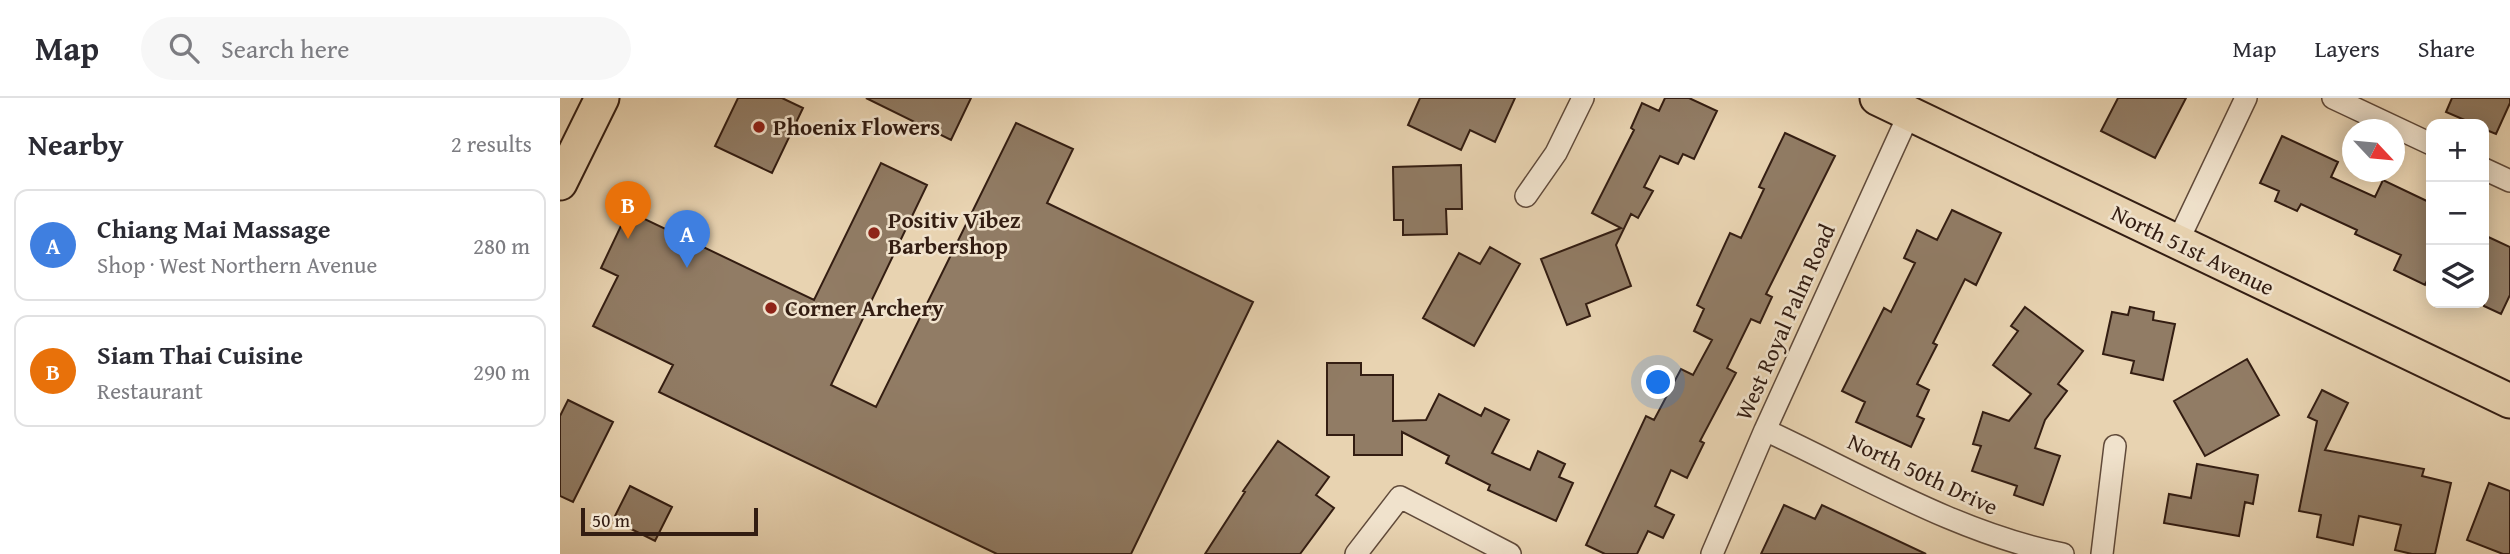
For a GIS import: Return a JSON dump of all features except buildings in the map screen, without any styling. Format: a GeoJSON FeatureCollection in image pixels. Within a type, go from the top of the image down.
{"type":"FeatureCollection","features":[{"type":"Feature","properties":{"kind":"main road"},"geometry":{"type":"LineString","coordinates":[[560,183],[601,98]]}},
{"type":"Feature","properties":{"kind":"main road","name":"North 51st Avenue"},"geometry":{"type":"LineString","coordinates":[[1877,98],[2510,401]]}},
{"type":"Feature","properties":{"kind":"street"},"geometry":{"type":"LineString","coordinates":[[1526,196],[1556,153],[1583,98]]}},
{"type":"Feature","properties":{"kind":"street"},"geometry":{"type":"LineString","coordinates":[[2177,243],[2246,98]]}},
{"type":"Feature","properties":{"kind":"street"},"geometry":{"type":"LineString","coordinates":[[2333,98],[2426,142]]}},
{"type":"Feature","properties":{"kind":"street","name":"West Royal Palm Road"},"geometry":{"type":"LineString","coordinates":[[1712,554],[1765,430],[1909,114]]}},
{"type":"Feature","properties":{"kind":"street"},"geometry":{"type":"LineString","coordinates":[[2489,171],[2510,181]]}},
{"type":"Feature","properties":{"kind":"street","name":"North 50th Drive"},"geometry":{"type":"LineString","coordinates":[[1765,430],[1966,524],[2003,539],[2063,554]]}},
{"type":"Feature","properties":{"kind":"street"},"geometry":{"type":"LineString","coordinates":[[2102,554],[2115,446]]}},
{"type":"Feature","properties":{"kind":"street"},"geometry":{"type":"LineString","coordinates":[[1356,554],[1400,497],[1510,554]]}},
{"type":"Feature","properties":{"kind":"place","name":"Phoenix Flowers"},"geometry":{"type":"Point","coordinates":[759,127]}},
{"type":"Feature","properties":{"kind":"place","name":"Positiv Vibez Barbershop"},"geometry":{"type":"Point","coordinates":[874,233]}},
{"type":"Feature","properties":{"kind":"place","name":"Siam Thai Cuisine"},"geometry":{"type":"Point","coordinates":[628,239]}},
{"type":"Feature","properties":{"kind":"place","name":"Chiang Mai Massage"},"geometry":{"type":"Point","coordinates":[687,268]}},
{"type":"Feature","properties":{"kind":"place","name":"Corner Archery"},"geometry":{"type":"Point","coordinates":[771,308]}}]}
